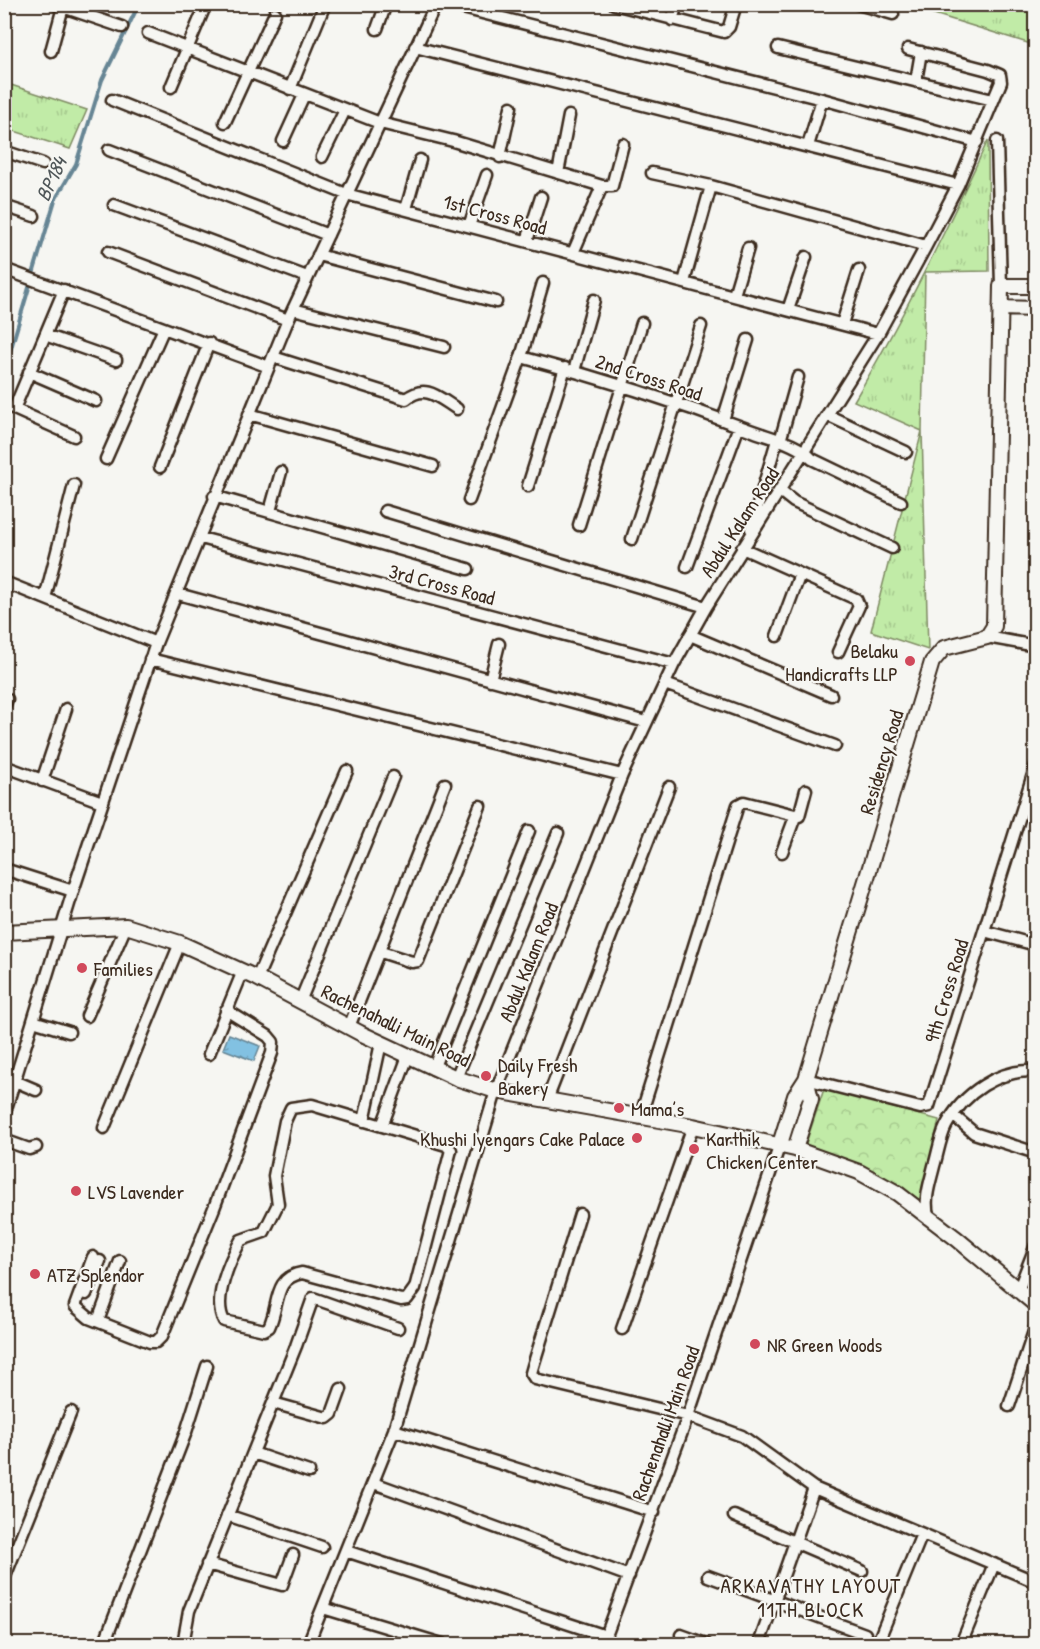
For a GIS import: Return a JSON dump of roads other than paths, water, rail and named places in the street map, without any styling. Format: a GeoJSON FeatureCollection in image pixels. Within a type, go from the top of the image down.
{"type":"FeatureCollection","features":[{"type":"Feature","properties":{"kind":"street"},"geometry":{"type":"LineString","coordinates":[[171,87],[206,4]]}},
{"type":"Feature","properties":{"kind":"street"},"geometry":{"type":"LineString","coordinates":[[290,89],[325,4]]}},
{"type":"Feature","properties":{"kind":"street"},"geometry":{"type":"LineString","coordinates":[[377,29],[386,4]]}},
{"type":"Feature","properties":{"kind":"street"},"geometry":{"type":"LineString","coordinates":[[4,1115],[73,891],[156,643],[201,538],[214,496],[290,314],[436,4]]}},
{"type":"Feature","properties":{"kind":"street"},"geometry":{"type":"LineString","coordinates":[[447,4],[822,99],[977,142]]}},
{"type":"Feature","properties":{"kind":"street"},"geometry":{"type":"LineString","coordinates":[[614,4],[724,32],[729,27],[736,4]]}},
{"type":"Feature","properties":{"kind":"street"},"geometry":{"type":"LineString","coordinates":[[672,20],[677,4]]}},
{"type":"Feature","properties":{"kind":"street"},"geometry":{"type":"LineString","coordinates":[[858,4],[893,14]]}},
{"type":"Feature","properties":{"kind":"street"},"geometry":{"type":"LineString","coordinates":[[51,51],[58,6],[122,27]]}},
{"type":"Feature","properties":{"kind":"street"},"geometry":{"type":"LineString","coordinates":[[225,122],[275,13]]}},
{"type":"Feature","properties":{"kind":"street"},"geometry":{"type":"LineString","coordinates":[[148,33],[380,123],[453,141],[602,186],[612,186],[623,144]]}},
{"type":"Feature","properties":{"kind":"street"},"geometry":{"type":"LineString","coordinates":[[415,47],[958,185]]}},
{"type":"Feature","properties":{"kind":"street"},"geometry":{"type":"LineString","coordinates":[[778,48],[993,100]]}},
{"type":"Feature","properties":{"kind":"street","name":"Abdul Kalam Road"},"geometry":{"type":"LineString","coordinates":[[308,1644],[394,1430],[496,1090],[622,775],[674,664],[706,607],[878,334],[958,185],[1001,82],[1000,75],[908,49]]}},
{"type":"Feature","properties":{"kind":"street"},"geometry":{"type":"LineString","coordinates":[[916,81],[921,52]]}},
{"type":"Feature","properties":{"kind":"street"},"geometry":{"type":"LineString","coordinates":[[283,141],[304,95]]}},
{"type":"Feature","properties":{"kind":"street"},"geometry":{"type":"LineString","coordinates":[[808,146],[822,99]]}},
{"type":"Feature","properties":{"kind":"street","name":"1st Cross Road"},"geometry":{"type":"LineString","coordinates":[[112,100],[346,194],[878,334]]}},
{"type":"Feature","properties":{"kind":"street"},"geometry":{"type":"LineString","coordinates":[[500,157],[512,107]]}},
{"type":"Feature","properties":{"kind":"street"},"geometry":{"type":"LineString","coordinates":[[322,157],[345,110]]}},
{"type":"Feature","properties":{"kind":"street"},"geometry":{"type":"LineString","coordinates":[[558,173],[568,116]]}},
{"type":"Feature","properties":{"kind":"street"},"geometry":{"type":"LineString","coordinates":[[997,141],[1001,286],[994,626],[987,637],[1035,646]]}},
{"type":"Feature","properties":{"kind":"street"},"geometry":{"type":"LineString","coordinates":[[109,150],[328,235]]}},
{"type":"Feature","properties":{"kind":"street"},"geometry":{"type":"LineString","coordinates":[[4,151],[43,164]]}},
{"type":"Feature","properties":{"kind":"street"},"geometry":{"type":"LineString","coordinates":[[406,209],[420,160]]}},
{"type":"Feature","properties":{"kind":"street"},"geometry":{"type":"LineString","coordinates":[[652,173],[711,186],[926,246]]}},
{"type":"Feature","properties":{"kind":"street"},"geometry":{"type":"LineString","coordinates":[[469,226],[488,175]]}},
{"type":"Feature","properties":{"kind":"street"},"geometry":{"type":"LineString","coordinates":[[573,253],[602,186]]}},
{"type":"Feature","properties":{"kind":"street"},"geometry":{"type":"LineString","coordinates":[[684,282],[711,186]]}},
{"type":"Feature","properties":{"kind":"street"},"geometry":{"type":"LineString","coordinates":[[527,241],[541,197]]}},
{"type":"Feature","properties":{"kind":"street"},"geometry":{"type":"LineString","coordinates":[[114,205],[307,277]]}},
{"type":"Feature","properties":{"kind":"street"},"geometry":{"type":"LineString","coordinates":[[4,206],[34,216]]}},
{"type":"Feature","properties":{"kind":"street"},"geometry":{"type":"LineString","coordinates":[[734,295],[748,248]]}},
{"type":"Feature","properties":{"kind":"street"},"geometry":{"type":"LineString","coordinates":[[108,252],[290,314],[444,347]]}},
{"type":"Feature","properties":{"kind":"street"},"geometry":{"type":"LineString","coordinates":[[318,255],[496,302]]}},
{"type":"Feature","properties":{"kind":"street"},"geometry":{"type":"LineString","coordinates":[[788,310],[806,257]]}},
{"type":"Feature","properties":{"kind":"street"},"geometry":{"type":"LineString","coordinates":[[4,269],[209,343],[406,399],[420,390],[430,391],[457,409]]}},
{"type":"Feature","properties":{"kind":"street"},"geometry":{"type":"LineString","coordinates":[[842,324],[859,270]]}},
{"type":"Feature","properties":{"kind":"street"},"geometry":{"type":"LineString","coordinates":[[469,500],[521,357],[543,283]]}},
{"type":"Feature","properties":{"kind":"street"},"geometry":{"type":"LineString","coordinates":[[1001,286],[1035,286]]}},
{"type":"Feature","properties":{"kind":"street"},"geometry":{"type":"LineString","coordinates":[[64,290],[14,410],[74,436]]}},
{"type":"Feature","properties":{"kind":"street"},"geometry":{"type":"LineString","coordinates":[[528,486],[594,300]]}},
{"type":"Feature","properties":{"kind":"street"},"geometry":{"type":"LineString","coordinates":[[1000,308],[1035,309]]}},
{"type":"Feature","properties":{"kind":"street"},"geometry":{"type":"LineString","coordinates":[[579,525],[642,323]]}},
{"type":"Feature","properties":{"kind":"street"},"geometry":{"type":"LineString","coordinates":[[632,539],[678,404],[701,326]]}},
{"type":"Feature","properties":{"kind":"street"},"geometry":{"type":"LineString","coordinates":[[105,459],[164,328]]}},
{"type":"Feature","properties":{"kind":"street"},"geometry":{"type":"LineString","coordinates":[[45,335],[116,360]]}},
{"type":"Feature","properties":{"kind":"street"},"geometry":{"type":"LineString","coordinates":[[723,420],[748,340]]}},
{"type":"Feature","properties":{"kind":"street"},"geometry":{"type":"LineString","coordinates":[[160,467],[209,343]]}},
{"type":"Feature","properties":{"kind":"street","name":"2nd Cross Road"},"geometry":{"type":"LineString","coordinates":[[521,357],[678,404],[805,451],[812,459],[901,502]]}},
{"type":"Feature","properties":{"kind":"street"},"geometry":{"type":"LineString","coordinates":[[29,372],[96,401]]}},
{"type":"Feature","properties":{"kind":"street"},"geometry":{"type":"LineString","coordinates":[[749,537],[798,377]]}},
{"type":"Feature","properties":{"kind":"street"},"geometry":{"type":"LineString","coordinates":[[249,414],[433,466]]}},
{"type":"Feature","properties":{"kind":"street"},"geometry":{"type":"LineString","coordinates":[[827,415],[906,452]]}},
{"type":"Feature","properties":{"kind":"street"},"geometry":{"type":"LineString","coordinates":[[687,567],[739,426]]}},
{"type":"Feature","properties":{"kind":"street"},"geometry":{"type":"LineString","coordinates":[[270,511],[281,472]]}},
{"type":"Feature","properties":{"kind":"street"},"geometry":{"type":"LineString","coordinates":[[45,598],[74,485]]}},
{"type":"Feature","properties":{"kind":"street"},"geometry":{"type":"LineString","coordinates":[[780,491],[794,502],[892,548]]}},
{"type":"Feature","properties":{"kind":"street"},"geometry":{"type":"LineString","coordinates":[[214,496],[468,569]]}},
{"type":"Feature","properties":{"kind":"street"},"geometry":{"type":"LineString","coordinates":[[385,511],[706,607]]}},
{"type":"Feature","properties":{"kind":"street","name":"3rd Cross Road"},"geometry":{"type":"LineString","coordinates":[[201,538],[674,664]]}},
{"type":"Feature","properties":{"kind":"street"},"geometry":{"type":"LineString","coordinates":[[742,548],[856,599],[859,606],[838,652]]}},
{"type":"Feature","properties":{"kind":"street"},"geometry":{"type":"LineString","coordinates":[[777,636],[800,574]]}},
{"type":"Feature","properties":{"kind":"street"},"geometry":{"type":"LineString","coordinates":[[4,582],[156,643]]}},
{"type":"Feature","properties":{"kind":"street"},"geometry":{"type":"LineString","coordinates":[[178,594],[646,722]]}},
{"type":"Feature","properties":{"kind":"street"},"geometry":{"type":"LineString","coordinates":[[690,635],[831,695]]}},
{"type":"Feature","properties":{"kind":"street","name":"Residency Road"},"geometry":{"type":"LineString","coordinates":[[780,1144],[795,1096],[806,1079],[932,662],[944,648],[987,637]]}},
{"type":"Feature","properties":{"kind":"street"},"geometry":{"type":"LineString","coordinates":[[490,680],[500,644]]}},
{"type":"Feature","properties":{"kind":"street"},"geometry":{"type":"LineString","coordinates":[[150,659],[622,775]]}},
{"type":"Feature","properties":{"kind":"street"},"geometry":{"type":"LineString","coordinates":[[664,684],[835,746]]}},
{"type":"Feature","properties":{"kind":"street"},"geometry":{"type":"LineString","coordinates":[[42,781],[66,709]]}},
{"type":"Feature","properties":{"kind":"street","name":"9th Cross Road"},"geometry":{"type":"LineString","coordinates":[[806,1079],[920,1108],[929,1106],[1035,765]]}},
{"type":"Feature","properties":{"kind":"street"},"geometry":{"type":"LineString","coordinates":[[4,766],[102,802]]}},
{"type":"Feature","properties":{"kind":"street"},"geometry":{"type":"LineString","coordinates":[[257,978],[347,771]]}},
{"type":"Feature","properties":{"kind":"street"},"geometry":{"type":"LineString","coordinates":[[301,999],[393,777]]}},
{"type":"Feature","properties":{"kind":"street"},"geometry":{"type":"LineString","coordinates":[[349,1027],[381,952],[445,784]]}},
{"type":"Feature","properties":{"kind":"street"},"geometry":{"type":"LineString","coordinates":[[547,1101],[669,788]]}},
{"type":"Feature","properties":{"kind":"street"},"geometry":{"type":"LineString","coordinates":[[782,852],[795,817],[799,816],[806,790]]}},
{"type":"Feature","properties":{"kind":"street"},"geometry":{"type":"LineString","coordinates":[[640,1118],[738,805],[744,802],[795,817]]}},
{"type":"Feature","properties":{"kind":"street"},"geometry":{"type":"LineString","coordinates":[[381,952],[412,962],[418,961],[480,806]]}},
{"type":"Feature","properties":{"kind":"street"},"geometry":{"type":"LineString","coordinates":[[433,1069],[529,831]]}},
{"type":"Feature","properties":{"kind":"street"},"geometry":{"type":"LineString","coordinates":[[456,1078],[558,833]]}},
{"type":"Feature","properties":{"kind":"street"},"geometry":{"type":"LineString","coordinates":[[4,869],[73,891]]}},
{"type":"Feature","properties":{"kind":"street"},"geometry":{"type":"LineString","coordinates":[[87,1016],[126,926]]}},
{"type":"Feature","properties":{"kind":"street","name":"Rachenahalli Main Road"},"geometry":{"type":"LineString","coordinates":[[4,932],[126,926],[180,943],[243,971],[301,999],[349,1027],[456,1078],[496,1090],[547,1101],[693,1126],[780,1144],[859,1172],[897,1193],[928,1215],[1035,1305]]}},
{"type":"Feature","properties":{"kind":"street"},"geometry":{"type":"LineString","coordinates":[[984,931],[1035,945]]}},
{"type":"Feature","properties":{"kind":"street"},"geometry":{"type":"LineString","coordinates":[[104,1128],[180,943]]}},
{"type":"Feature","properties":{"kind":"street"},"geometry":{"type":"LineString","coordinates":[[209,1054],[243,971]]}},
{"type":"Feature","properties":{"kind":"street"},"geometry":{"type":"LineString","coordinates":[[96,1259],[75,1306],[98,1321],[150,1342],[156,1342],[162,1336],[214,1208],[272,1053],[273,1042],[268,1036],[226,1010]]}},
{"type":"Feature","properties":{"kind":"street"},"geometry":{"type":"LineString","coordinates":[[33,1021],[69,1032]]}},
{"type":"Feature","properties":{"kind":"street"},"geometry":{"type":"LineString","coordinates":[[364,1120],[381,1043]]}},
{"type":"Feature","properties":{"kind":"street"},"geometry":{"type":"LineString","coordinates":[[382,1126],[408,1056]]}},
{"type":"Feature","properties":{"kind":"street"},"geometry":{"type":"LineString","coordinates":[[928,1215],[925,1202],[941,1140],[953,1115],[969,1096],[1006,1073],[1035,1071]]}},
{"type":"Feature","properties":{"kind":"street","name":"Residency Road"},"geometry":{"type":"LineString","coordinates":[[795,1149],[810,1100],[806,1079]]}},
{"type":"Feature","properties":{"kind":"street"},"geometry":{"type":"LineString","coordinates":[[15,1081],[36,1090]]}},
{"type":"Feature","properties":{"kind":"street"},"geometry":{"type":"LineString","coordinates":[[312,1105],[382,1126],[446,1145],[451,1150],[411,1294],[401,1300],[389,1298],[302,1273],[290,1275],[283,1281],[269,1327],[264,1330],[224,1320],[219,1312],[220,1300],[232,1257],[241,1240],[264,1232],[278,1204],[274,1176],[285,1121],[291,1108],[312,1105]]}},
{"type":"Feature","properties":{"kind":"street"},"geometry":{"type":"LineString","coordinates":[[953,1115],[974,1133],[1035,1153]]}},
{"type":"Feature","properties":{"kind":"street"},"geometry":{"type":"LineString","coordinates":[[622,1329],[693,1126]]}},
{"type":"Feature","properties":{"kind":"street"},"geometry":{"type":"LineString","coordinates":[[4,1140],[29,1149],[36,1147]]}},
{"type":"Feature","properties":{"kind":"street","name":"Rachenahalli Main Road"},"geometry":{"type":"LineString","coordinates":[[604,1640],[654,1512],[780,1144]]}},
{"type":"Feature","properties":{"kind":"street"},"geometry":{"type":"LineString","coordinates":[[580,1214],[531,1373],[535,1379],[688,1416],[742,1436],[814,1488],[1035,1582]]}},
{"type":"Feature","properties":{"kind":"street"},"geometry":{"type":"LineString","coordinates":[[1018,1291],[1035,1245]]}},
{"type":"Feature","properties":{"kind":"street"},"geometry":{"type":"LineString","coordinates":[[98,1321],[120,1261]]}},
{"type":"Feature","properties":{"kind":"street"},"geometry":{"type":"LineString","coordinates":[[183,1644],[186,1618],[313,1298],[398,1328]]}},
{"type":"Feature","properties":{"kind":"street"},"geometry":{"type":"LineString","coordinates":[[1009,1406],[1035,1325]]}},
{"type":"Feature","properties":{"kind":"street"},"geometry":{"type":"LineString","coordinates":[[104,1644],[186,1432],[207,1366]]}},
{"type":"Feature","properties":{"kind":"street"},"geometry":{"type":"LineString","coordinates":[[273,1403],[327,1418],[332,1414],[341,1389]]}},
{"type":"Feature","properties":{"kind":"street"},"geometry":{"type":"LineString","coordinates":[[4,1579],[71,1412]]}},
{"type":"Feature","properties":{"kind":"street"},"geometry":{"type":"LineString","coordinates":[[394,1430],[654,1512]]}},
{"type":"Feature","properties":{"kind":"street"},"geometry":{"type":"LineString","coordinates":[[253,1453],[309,1472]]}},
{"type":"Feature","properties":{"kind":"street"},"geometry":{"type":"LineString","coordinates":[[374,1483],[629,1576]]}},
{"type":"Feature","properties":{"kind":"street"},"geometry":{"type":"LineString","coordinates":[[759,1644],[814,1488]]}},
{"type":"Feature","properties":{"kind":"street"},"geometry":{"type":"LineString","coordinates":[[227,1515],[322,1548]]}},
{"type":"Feature","properties":{"kind":"street"},"geometry":{"type":"LineString","coordinates":[[734,1516],[862,1571]]}},
{"type":"Feature","properties":{"kind":"street"},"geometry":{"type":"LineString","coordinates":[[877,1644],[922,1534]]}},
{"type":"Feature","properties":{"kind":"street"},"geometry":{"type":"LineString","coordinates":[[346,1551],[604,1640]]}},
{"type":"Feature","properties":{"kind":"street"},"geometry":{"type":"LineString","coordinates":[[207,1564],[282,1585],[293,1555]]}},
{"type":"Feature","properties":{"kind":"street"},"geometry":{"type":"LineString","coordinates":[[961,1644],[994,1564]]}},
{"type":"Feature","properties":{"kind":"street"},"geometry":{"type":"LineString","coordinates":[[708,1576],[865,1634]]}},
{"type":"Feature","properties":{"kind":"street"},"geometry":{"type":"LineString","coordinates":[[323,1608],[418,1641],[442,1644]]}},
{"type":"Feature","properties":{"kind":"street"},"geometry":{"type":"LineString","coordinates":[[681,1635],[706,1644]]}},
{"type":"Feature","properties":{"kind":"water"},"geometry":{"type":"Polygon","coordinates":[[[229,1034],[260,1046],[254,1061],[223,1049],[229,1034]]]}},
{"type":"Feature","properties":{"kind":"waterway","name":"BP184"},"geometry":{"type":"LineString","coordinates":[[4,372],[55,200],[76,164],[102,80],[139,4]]}},
{"type":"Feature","properties":{"kind":"place","name":"Belaku Handicrafts LLP"},"geometry":{"type":"Point","coordinates":[910,661]}},
{"type":"Feature","properties":{"kind":"place","name":"Families"},"geometry":{"type":"Point","coordinates":[82,968]}},
{"type":"Feature","properties":{"kind":"place","name":"Daily Fresh Bakery"},"geometry":{"type":"Point","coordinates":[486,1076]}},
{"type":"Feature","properties":{"kind":"place","name":"Mama’s"},"geometry":{"type":"Point","coordinates":[619,1108]}},
{"type":"Feature","properties":{"kind":"place","name":"Khushi Iyengars Cake Palace"},"geometry":{"type":"Point","coordinates":[637,1138]}},
{"type":"Feature","properties":{"kind":"place","name":"Karthik Chicken Center"},"geometry":{"type":"Point","coordinates":[694,1149]}},
{"type":"Feature","properties":{"kind":"place","name":"LVS Lavender"},"geometry":{"type":"Point","coordinates":[76,1191]}},
{"type":"Feature","properties":{"kind":"place","name":"ATZ Splendor"},"geometry":{"type":"Point","coordinates":[35,1274]}},
{"type":"Feature","properties":{"kind":"place","name":"NR Green Woods"},"geometry":{"type":"Point","coordinates":[755,1344]}},
{"type":"Feature","properties":{"kind":"district","name":"ARKAVATHY LAYOUT 11TH BLOCK"},"geometry":{"type":"Point","coordinates":[811,1597]}}]}
